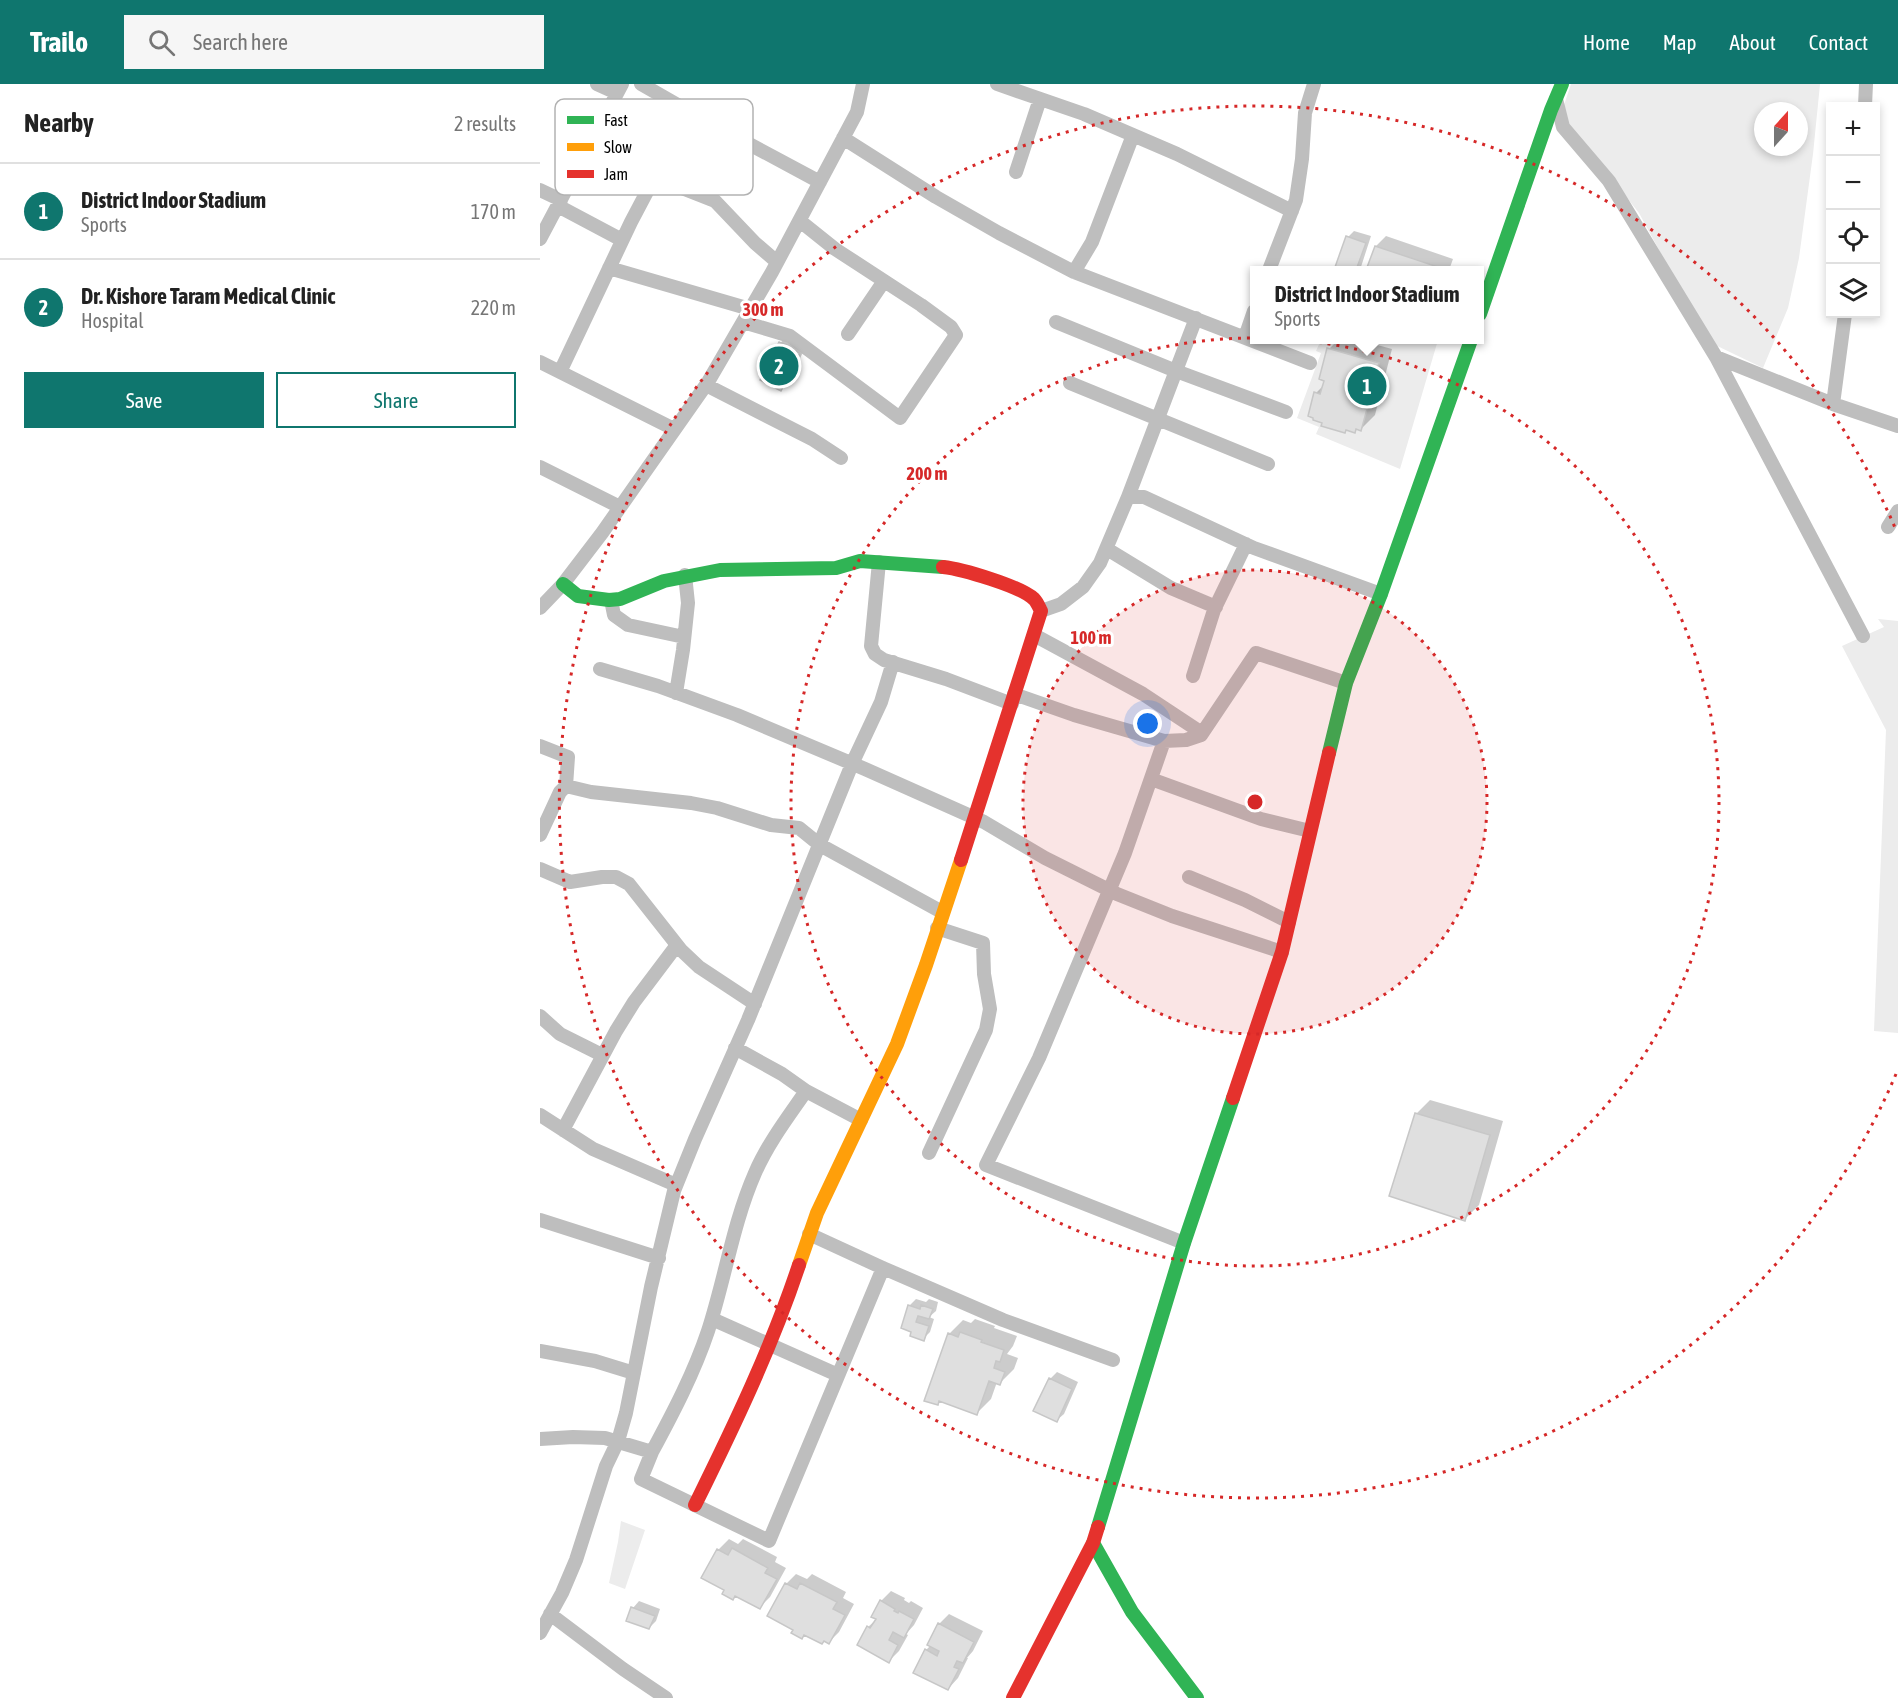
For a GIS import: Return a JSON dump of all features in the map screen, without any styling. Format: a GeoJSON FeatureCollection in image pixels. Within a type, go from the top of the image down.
{"type":"FeatureCollection","features":[{"type":"Feature","properties":{"kind":"main road"},"geometry":{"type":"LineString","coordinates":[[1484,300],[1562,84]]}},
{"type":"Feature","properties":{"kind":"main road"},"geometry":{"type":"LineString","coordinates":[[1013,1698],[1093,1543],[1184,1243],[1282,952],[1346,683],[1382,594],[1469,344]]}},
{"type":"Feature","properties":{"kind":"main road"},"geometry":{"type":"LineString","coordinates":[[563,584],[578,596],[611,600],[620,599],[685,575],[720,570],[836,568],[860,561],[879,562],[954,568],[1014,588],[1034,598],[1041,611],[975,818],[897,1044],[817,1213],[781,1319],[743,1406],[695,1505]]}},
{"type":"Feature","properties":{"kind":"main road"},"geometry":{"type":"LineString","coordinates":[[1093,1543],[1132,1612],[1197,1698]]}},
{"type":"Feature","properties":{"kind":"street"},"geometry":{"type":"LineString","coordinates":[[597,84],[620,89]]}},
{"type":"Feature","properties":{"kind":"street"},"geometry":{"type":"LineString","coordinates":[[641,84],[667,99]]}},
{"type":"Feature","properties":{"kind":"street"},"geometry":{"type":"LineString","coordinates":[[540,608],[563,584],[706,385],[800,221],[857,112],[863,84]]}},
{"type":"Feature","properties":{"kind":"street"},"geometry":{"type":"LineString","coordinates":[[997,84],[1084,114],[1133,135],[1177,154],[1292,211]]}},
{"type":"Feature","properties":{"kind":"street"},"geometry":{"type":"LineString","coordinates":[[1271,266],[1296,200],[1305,113],[1314,84]]}},
{"type":"Feature","properties":{"kind":"street"},"geometry":{"type":"LineString","coordinates":[[1865,102],[1866,84]]}},
{"type":"Feature","properties":{"kind":"street"},"geometry":{"type":"LineString","coordinates":[[1016,172],[1040,99]]}},
{"type":"Feature","properties":{"kind":"street"},"geometry":{"type":"LineString","coordinates":[[1556,99],[1563,127],[1609,181],[1716,357],[1863,636]]}},
{"type":"Feature","properties":{"kind":"street"},"geometry":{"type":"LineString","coordinates":[[1074,272],[1092,242],[1133,135]]}},
{"type":"Feature","properties":{"kind":"street"},"geometry":{"type":"LineString","coordinates":[[843,138],[936,197],[1074,272],[1250,339]]}},
{"type":"Feature","properties":{"kind":"street"},"geometry":{"type":"LineString","coordinates":[[753,146],[820,182]]}},
{"type":"Feature","properties":{"kind":"street"},"geometry":{"type":"LineString","coordinates":[[540,190],[622,240]]}},
{"type":"Feature","properties":{"kind":"street"},"geometry":{"type":"LineString","coordinates":[[540,239],[563,195]]}},
{"type":"Feature","properties":{"kind":"street"},"geometry":{"type":"LineString","coordinates":[[561,372],[645,195]]}},
{"type":"Feature","properties":{"kind":"street"},"geometry":{"type":"LineString","coordinates":[[700,195],[715,201],[755,243],[777,262]]}},
{"type":"Feature","properties":{"kind":"street"},"geometry":{"type":"LineString","coordinates":[[609,268],[747,316],[790,336],[900,418],[956,336],[951,327],[835,249],[800,221]]}},
{"type":"Feature","properties":{"kind":"street"},"geometry":{"type":"LineString","coordinates":[[848,334],[884,281]]}},
{"type":"Feature","properties":{"kind":"street"},"geometry":{"type":"LineString","coordinates":[[1041,611],[1061,604],[1083,587],[1100,563],[1128,497],[1196,318]]}},
{"type":"Feature","properties":{"kind":"street"},"geometry":{"type":"LineString","coordinates":[[1833,404],[1844,318]]}},
{"type":"Feature","properties":{"kind":"street"},"geometry":{"type":"LineString","coordinates":[[1056,322],[1176,371],[1286,412]]}},
{"type":"Feature","properties":{"kind":"street"},"geometry":{"type":"LineString","coordinates":[[1245,337],[1250,323]]}},
{"type":"Feature","properties":{"kind":"street"},"geometry":{"type":"LineString","coordinates":[[1262,344],[1310,363]]}},
{"type":"Feature","properties":{"kind":"street"},"geometry":{"type":"LineString","coordinates":[[1716,357],[1833,404],[1898,426]]}},
{"type":"Feature","properties":{"kind":"street"},"geometry":{"type":"LineString","coordinates":[[540,362],[674,429]]}},
{"type":"Feature","properties":{"kind":"street"},"geometry":{"type":"LineString","coordinates":[[1070,383],[1268,464]]}},
{"type":"Feature","properties":{"kind":"street"},"geometry":{"type":"LineString","coordinates":[[706,385],[812,439],[841,458]]}},
{"type":"Feature","properties":{"kind":"street"},"geometry":{"type":"LineString","coordinates":[[540,467],[620,507]]}},
{"type":"Feature","properties":{"kind":"street"},"geometry":{"type":"LineString","coordinates":[[1128,497],[1144,497],[1246,544],[1382,594]]}},
{"type":"Feature","properties":{"kind":"street"},"geometry":{"type":"LineString","coordinates":[[1888,527],[1898,511]]}},
{"type":"Feature","properties":{"kind":"street"},"geometry":{"type":"LineString","coordinates":[[1193,676],[1216,607],[1246,544]]}},
{"type":"Feature","properties":{"kind":"street"},"geometry":{"type":"LineString","coordinates":[[1107,549],[1171,588],[1216,607]]}},
{"type":"Feature","properties":{"kind":"street"},"geometry":{"type":"LineString","coordinates":[[879,562],[871,646],[875,654],[884,660],[1164,741],[1186,740],[1202,733],[1256,653],[1346,683]]}},
{"type":"Feature","properties":{"kind":"street"},"geometry":{"type":"LineString","coordinates":[[676,693],[688,603],[685,575]]}},
{"type":"Feature","properties":{"kind":"street"},"geometry":{"type":"LineString","coordinates":[[611,600],[614,615],[628,625],[684,637]]}},
{"type":"Feature","properties":{"kind":"street"},"geometry":{"type":"LineString","coordinates":[[1034,635],[1143,694],[1202,733]]}},
{"type":"Feature","properties":{"kind":"street"},"geometry":{"type":"LineString","coordinates":[[666,1698],[623,1669],[544,1624],[562,1593],[576,1560],[606,1466],[618,1441],[676,1185],[755,1004],[852,764],[881,702],[893,662]]}},
{"type":"Feature","properties":{"kind":"street"},"geometry":{"type":"LineString","coordinates":[[600,669],[736,715],[975,818],[1045,858],[1109,890],[1172,916],[1282,952]]}},
{"type":"Feature","properties":{"kind":"street"},"geometry":{"type":"LineString","coordinates":[[1164,741],[1125,853],[1039,1058],[987,1166],[1184,1243]]}},
{"type":"Feature","properties":{"kind":"street"},"geometry":{"type":"LineString","coordinates":[[540,746],[568,757],[566,786],[560,792],[540,835]]}},
{"type":"Feature","properties":{"kind":"street"},"geometry":{"type":"LineString","coordinates":[[1151,779],[1261,819],[1310,831]]}},
{"type":"Feature","properties":{"kind":"street"},"geometry":{"type":"LineString","coordinates":[[566,786],[591,792],[658,798],[717,808],[771,825],[799,828],[820,845],[942,912]]}},
{"type":"Feature","properties":{"kind":"street"},"geometry":{"type":"LineString","coordinates":[[540,869],[570,882],[616,876],[629,884],[677,945],[699,967],[755,1004]]}},
{"type":"Feature","properties":{"kind":"street"},"geometry":{"type":"LineString","coordinates":[[1189,877],[1245,900],[1288,922]]}},
{"type":"Feature","properties":{"kind":"street"},"geometry":{"type":"LineString","coordinates":[[929,1153],[986,1030],[990,1009],[984,974],[983,943],[938,928]]}},
{"type":"Feature","properties":{"kind":"street"},"geometry":{"type":"LineString","coordinates":[[563,1130],[602,1055],[634,1002],[677,945]]}},
{"type":"Feature","properties":{"kind":"street"},"geometry":{"type":"LineString","coordinates":[[540,1016],[560,1034],[602,1055]]}},
{"type":"Feature","properties":{"kind":"street"},"geometry":{"type":"LineString","coordinates":[[735,1048],[782,1074],[806,1091],[861,1120]]}},
{"type":"Feature","properties":{"kind":"street"},"geometry":{"type":"LineString","coordinates":[[806,1091],[765,1152],[754,1174],[744,1202],[712,1319],[694,1367],[671,1417],[651,1452],[641,1479],[769,1541],[883,1268]]}},
{"type":"Feature","properties":{"kind":"street"},"geometry":{"type":"LineString","coordinates":[[540,1115],[593,1149],[676,1185]]}},
{"type":"Feature","properties":{"kind":"street"},"geometry":{"type":"LineString","coordinates":[[540,1220],[659,1258]]}},
{"type":"Feature","properties":{"kind":"street"},"geometry":{"type":"LineString","coordinates":[[809,1234],[1004,1320],[1113,1360]]}},
{"type":"Feature","properties":{"kind":"street"},"geometry":{"type":"LineString","coordinates":[[712,1319],[838,1375]]}},
{"type":"Feature","properties":{"kind":"street"},"geometry":{"type":"LineString","coordinates":[[540,1351],[595,1361],[634,1373]]}},
{"type":"Feature","properties":{"kind":"street"},"geometry":{"type":"LineString","coordinates":[[540,1439],[605,1438],[651,1452]]}},
{"type":"Feature","properties":{"kind":"shaded area"},"geometry":{"type":"Polygon","coordinates":[[[1571,84],[1820,84],[1799,258],[1788,308],[1763,368],[1709,342],[1639,213],[1591,152],[1567,126],[1564,105],[1571,84]]]}},
{"type":"Feature","properties":{"kind":"shaded area"},"geometry":{"type":"Polygon","coordinates":[[[1319,344],[1437,344],[1400,469],[1316,434],[1319,427],[1297,418],[1321,353],[1316,351],[1319,344]]]}},
{"type":"Feature","properties":{"kind":"shaded area"},"geometry":{"type":"Polygon","coordinates":[[[1878,619],[1898,621],[1898,1033],[1874,1031],[1886,730],[1842,646],[1884,627],[1878,619]]]}},
{"type":"Feature","properties":{"kind":"shaded area"},"geometry":{"type":"Polygon","coordinates":[[[621,1521],[645,1530],[625,1589],[609,1583],[621,1521]]]}},
{"type":"Feature","properties":{"kind":"building"},"geometry":{"type":"Polygon","coordinates":[[[1346,236],[1366,243],[1357,266],[1335,266],[1346,236]]]}},
{"type":"Feature","properties":{"kind":"building"},"geometry":{"type":"Polygon","coordinates":[[[1375,246],[1435,266],[1368,266],[1375,246]]]}},
{"type":"Feature","properties":{"kind":"building"},"geometry":{"type":"Polygon","coordinates":[[[779,342],[800,353],[781,391],[760,380],[779,342]]]}},
{"type":"Feature","properties":{"kind":"building"},"geometry":{"type":"Polygon","coordinates":[[[1327,348],[1379,363],[1371,391],[1368,391],[1363,408],[1367,409],[1361,431],[1356,429],[1355,433],[1346,430],[1345,433],[1321,426],[1322,423],[1308,416],[1314,392],[1320,394],[1324,381],[1319,379],[1327,348]]]}},
{"type":"Feature","properties":{"kind":"building"},"geometry":{"type":"Polygon","coordinates":[[[1415,1113],[1490,1135],[1465,1221],[1389,1196],[1415,1113]]]}},
{"type":"Feature","properties":{"kind":"building"},"geometry":{"type":"Polygon","coordinates":[[[908,1305],[920,1309],[921,1305],[933,1309],[929,1319],[918,1316],[916,1322],[929,1326],[924,1341],[910,1336],[911,1332],[901,1328],[908,1305]]]}},
{"type":"Feature","properties":{"kind":"building"},"geometry":{"type":"Polygon","coordinates":[[[960,1332],[1004,1350],[1000,1362],[996,1361],[994,1368],[1005,1372],[1000,1385],[989,1381],[977,1415],[939,1401],[938,1405],[924,1401],[948,1333],[958,1337],[960,1332]]]}},
{"type":"Feature","properties":{"kind":"building"},"geometry":{"type":"Polygon","coordinates":[[[1049,1378],[1072,1389],[1057,1422],[1033,1411],[1049,1378]]]}},
{"type":"Feature","properties":{"kind":"building"},"geometry":{"type":"Polygon","coordinates":[[[732,1548],[768,1568],[765,1573],[777,1579],[760,1609],[735,1596],[733,1600],[722,1594],[724,1590],[701,1578],[717,1549],[728,1555],[732,1548]]]}},
{"type":"Feature","properties":{"kind":"building"},"geometry":{"type":"Polygon","coordinates":[[[785,1583],[797,1589],[800,1583],[837,1602],[833,1609],[845,1615],[829,1644],[824,1641],[822,1644],[804,1635],[802,1639],[791,1633],[793,1630],[767,1616],[785,1583]]]}},
{"type":"Feature","properties":{"kind":"building"},"geometry":{"type":"Polygon","coordinates":[[[880,1600],[895,1609],[894,1611],[898,1613],[899,1611],[914,1619],[904,1638],[893,1632],[889,1640],[898,1645],[889,1663],[857,1645],[867,1626],[870,1628],[876,1619],[871,1617],[880,1600]]]}},
{"type":"Feature","properties":{"kind":"building"},"geometry":{"type":"Polygon","coordinates":[[[631,1607],[655,1616],[649,1629],[626,1621],[631,1607]]]}},
{"type":"Feature","properties":{"kind":"building"},"geometry":{"type":"Polygon","coordinates":[[[938,1623],[974,1642],[963,1663],[957,1661],[954,1667],[959,1669],[948,1690],[913,1673],[925,1649],[937,1656],[939,1651],[927,1645],[938,1623]]]}},
{"type":"Feature","properties":{"kind":"traffic: fast"},"geometry":{"type":"LineString","coordinates":[[1484,303],[1562,84]]}},
{"type":"Feature","properties":{"kind":"traffic: fast"},"geometry":{"type":"LineString","coordinates":[[1329,753],[1346,683],[1381,594],[1470,344]]}},
{"type":"Feature","properties":{"kind":"traffic: fast"},"geometry":{"type":"LineString","coordinates":[[563,584],[578,596],[609,600],[620,599],[664,581],[720,570],[836,568],[860,561],[943,567]]}},
{"type":"Feature","properties":{"kind":"traffic: fast"},"geometry":{"type":"LineString","coordinates":[[1098,1527],[1184,1243],[1233,1098]]}},
{"type":"Feature","properties":{"kind":"traffic: fast"},"geometry":{"type":"LineString","coordinates":[[1093,1543],[1132,1612],[1197,1698]]}},
{"type":"Feature","properties":{"kind":"traffic: slow"},"geometry":{"type":"LineString","coordinates":[[799,1265],[817,1213],[897,1044],[961,860]]}},
{"type":"Feature","properties":{"kind":"traffic: jam"},"geometry":{"type":"LineString","coordinates":[[943,567],[1017,589],[1034,599],[1041,611],[961,860]]}},
{"type":"Feature","properties":{"kind":"traffic: jam"},"geometry":{"type":"LineString","coordinates":[[1233,1098],[1282,952],[1329,753]]}},
{"type":"Feature","properties":{"kind":"traffic: jam"},"geometry":{"type":"LineString","coordinates":[[695,1505],[764,1357],[799,1265]]}},
{"type":"Feature","properties":{"kind":"traffic: jam"},"geometry":{"type":"LineString","coordinates":[[1013,1698],[1093,1543],[1098,1527]]}},
{"type":"Feature","properties":{"kind":"place","name":"Dr. Kishore Taram Medical Clinic"},"geometry":{"type":"Point","coordinates":[779,366]}},
{"type":"Feature","properties":{"kind":"place","name":"District Indoor Stadium"},"geometry":{"type":"Point","coordinates":[1367,386]}}]}
